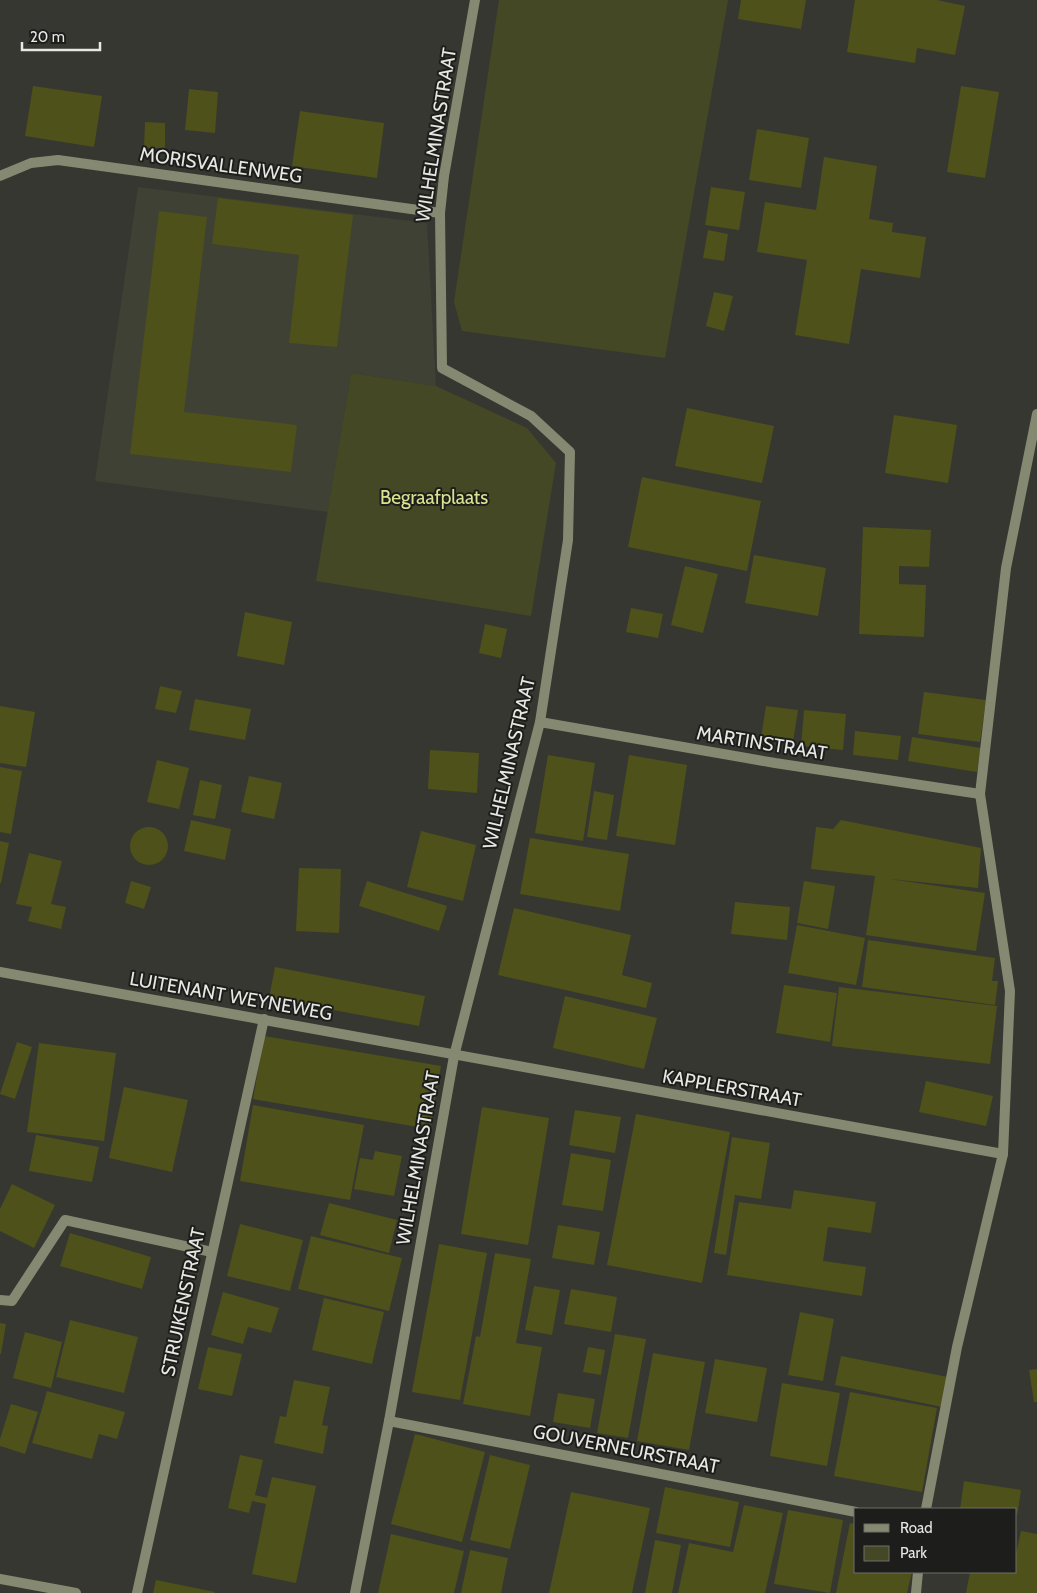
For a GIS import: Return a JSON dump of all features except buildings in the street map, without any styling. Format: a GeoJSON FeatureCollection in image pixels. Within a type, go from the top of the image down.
{"type":"FeatureCollection","features":[{"type":"Feature","properties":{"kind":"street","name":"WILHELMINASTRAAT"},"geometry":{"type":"LineString","coordinates":[[355,1593],[389,1421],[454,1056],[540,722],[568,540],[570,452],[531,416],[442,368],[440,213],[444,176],[475,0]]}},
{"type":"Feature","properties":{"kind":"street","name":"MORISVALLENWEG"},"geometry":{"type":"LineString","coordinates":[[0,176],[31,163],[58,160],[440,213]]}},
{"type":"Feature","properties":{"kind":"street"},"geometry":{"type":"LineString","coordinates":[[926,1508],[957,1347],[1003,1154],[1010,991],[980,794],[1006,568],[1037,414]]}},
{"type":"Feature","properties":{"kind":"street","name":"MARTINSTRAAT"},"geometry":{"type":"LineString","coordinates":[[540,722],[775,763],[980,794]]}},
{"type":"Feature","properties":{"kind":"street","name":"LUITENANT WEYNEWEG"},"geometry":{"type":"LineString","coordinates":[[0,972],[264,1019],[454,1056]]}},
{"type":"Feature","properties":{"kind":"street","name":"STRUIKENSTRAAT"},"geometry":{"type":"LineString","coordinates":[[136,1593],[264,1019]]}},
{"type":"Feature","properties":{"kind":"street","name":"KAPPLERSTRAAT"},"geometry":{"type":"LineString","coordinates":[[454,1056],[1003,1154]]}},
{"type":"Feature","properties":{"kind":"street"},"geometry":{"type":"LineString","coordinates":[[0,1300],[12,1301],[66,1220],[212,1252]]}},
{"type":"Feature","properties":{"kind":"street","name":"GOUVERNEURSTRAAT"},"geometry":{"type":"LineString","coordinates":[[389,1421],[854,1512]]}},
{"type":"Feature","properties":{"kind":"street"},"geometry":{"type":"LineString","coordinates":[[916,1593],[918,1573]]}},
{"type":"Feature","properties":{"kind":"street"},"geometry":{"type":"LineString","coordinates":[[0,1579],[76,1593]]}},
{"type":"Feature","properties":{"kind":"shaded area"},"geometry":{"type":"Polygon","coordinates":[[[138,187],[427,223],[436,386],[351,373],[328,512],[95,481],[138,187]]]}},
{"type":"Feature","properties":{"kind":"green space"},"geometry":{"type":"Polygon","coordinates":[[[499,0],[728,0],[665,358],[462,331],[454,302],[499,0]]]}},
{"type":"Feature","properties":{"kind":"green space","name":"Begraafplaats"},"geometry":{"type":"Polygon","coordinates":[[[351,373],[436,386],[527,428],[556,463],[531,616],[316,581],[351,373]]]}}]}
